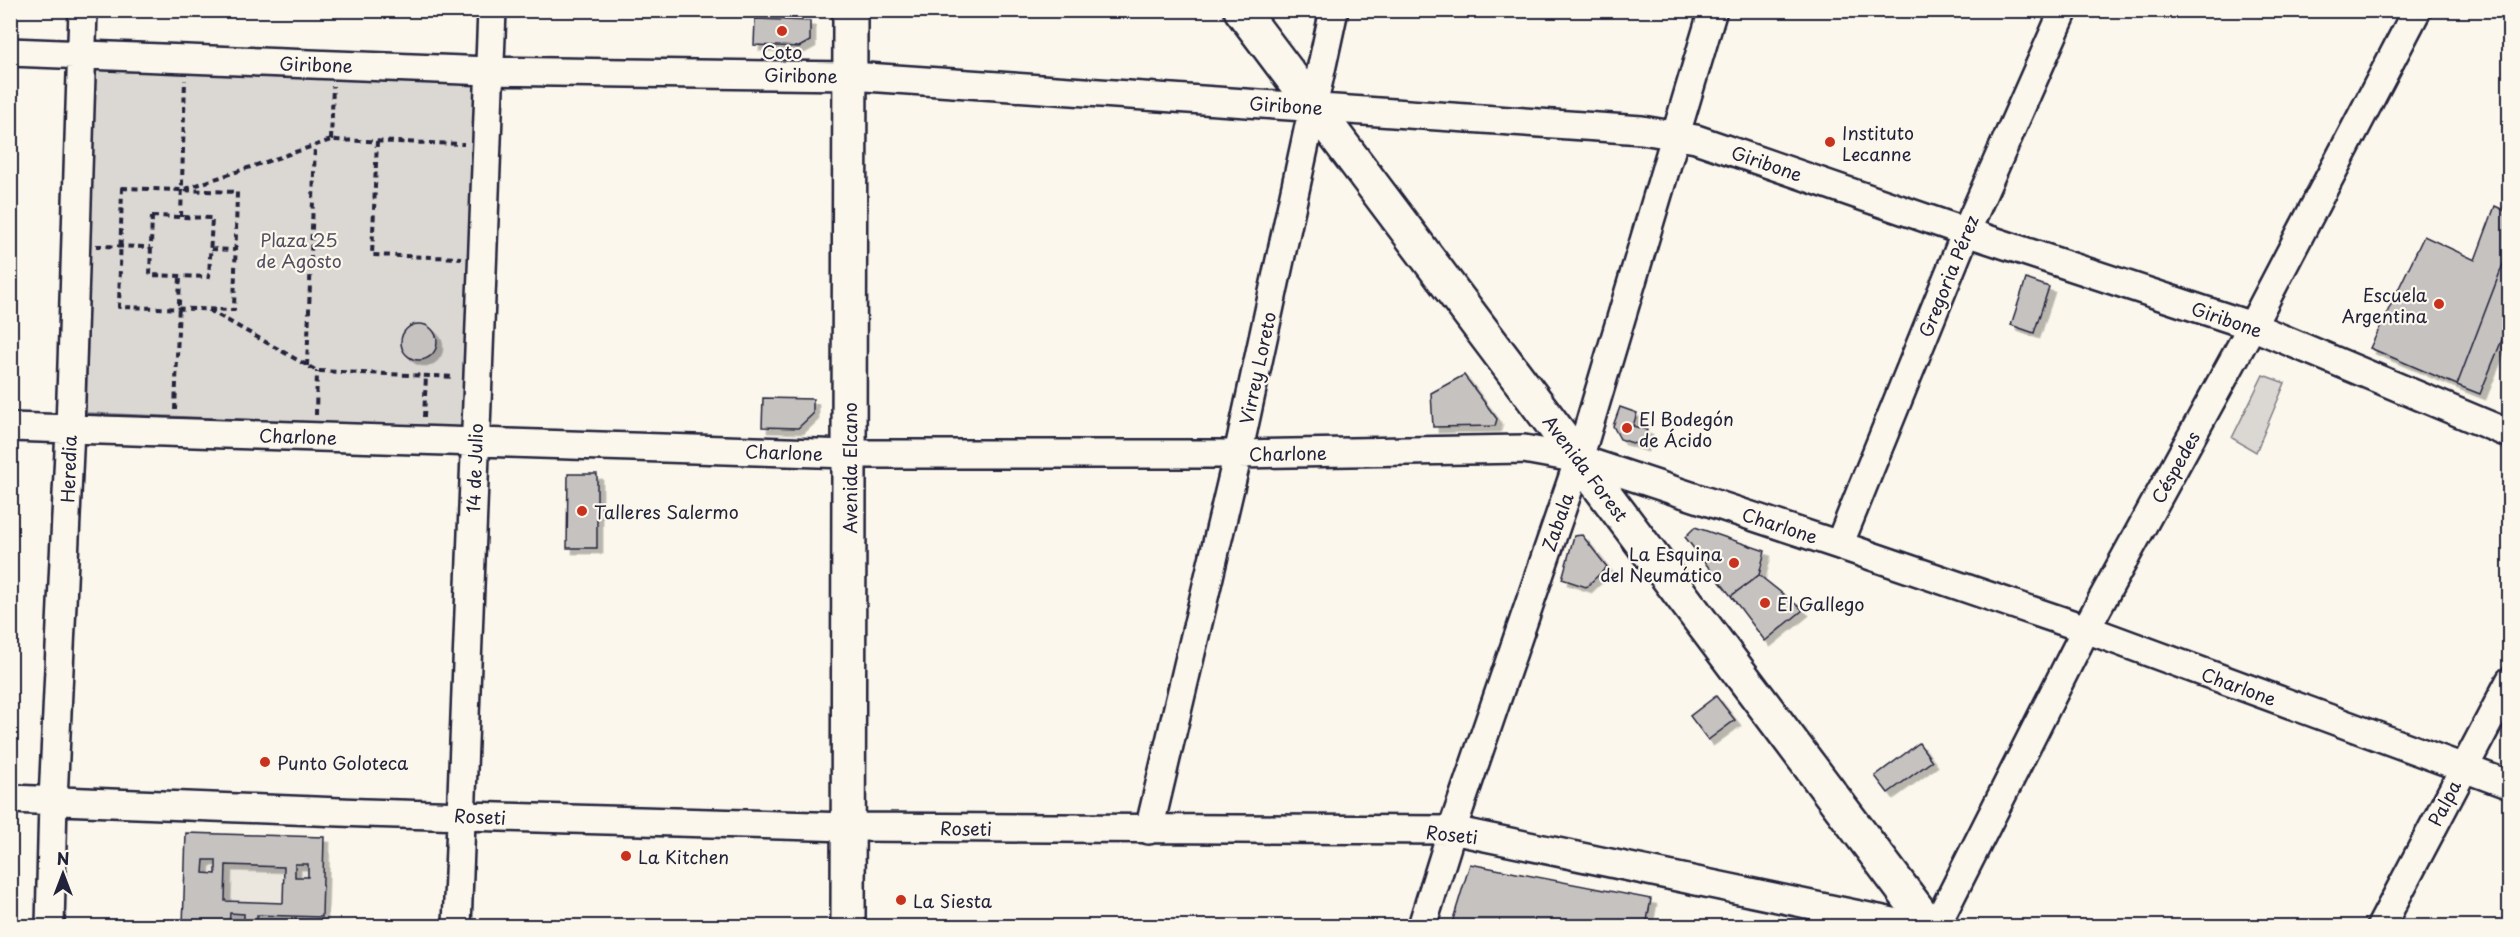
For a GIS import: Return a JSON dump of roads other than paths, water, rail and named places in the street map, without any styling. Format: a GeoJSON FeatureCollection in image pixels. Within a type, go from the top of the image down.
{"type":"FeatureCollection","features":[{"type":"Feature","properties":{"kind":"main road","name":"Avenida Elcano"},"geometry":{"type":"LineString","coordinates":[[848,927],[850,10]]}},
{"type":"Feature","properties":{"kind":"main road","name":"Avenida Forest"},"geometry":{"type":"LineString","coordinates":[[1241,10],[1930,927]]}},
{"type":"Feature","properties":{"kind":"street","name":"Heredia"},"geometry":{"type":"LineString","coordinates":[[50,927],[53,800],[70,429],[82,10]]}},
{"type":"Feature","properties":{"kind":"street","name":"14 de Julio"},"geometry":{"type":"LineString","coordinates":[[457,927],[492,10]]}},
{"type":"Feature","properties":{"kind":"street","name":"Virrey Loreto"},"geometry":{"type":"LineString","coordinates":[[1149,830],[1238,454],[1334,10]]}},
{"type":"Feature","properties":{"kind":"street","name":"Zabala"},"geometry":{"type":"LineString","coordinates":[[1422,927],[1452,830],[1579,459],[1713,10]]}},
{"type":"Feature","properties":{"kind":"street","name":"Gregoria Pérez"},"geometry":{"type":"LineString","coordinates":[[1839,545],[1966,232],[2064,10]]}},
{"type":"Feature","properties":{"kind":"street","name":"Céspedes"},"geometry":{"type":"LineString","coordinates":[[1936,927],[2086,630],[2252,327],[2418,10]]}},
{"type":"Feature","properties":{"kind":"street","name":"Giribone"},"geometry":{"type":"LineString","coordinates":[[10,52],[489,71],[851,76],[1314,106],[1642,130],[1675,135],[1696,139],[2252,327],[2510,434]]}},
{"type":"Feature","properties":{"kind":"street","name":"Charlone"},"geometry":{"type":"LineString","coordinates":[[10,427],[849,454],[1238,454],[1524,449],[1579,459],[1839,545],[2086,630],[2510,785]]}},
{"type":"Feature","properties":{"kind":"street","name":"Palpa"},"geometry":{"type":"LineString","coordinates":[[2381,927],[2510,681]]}},
{"type":"Feature","properties":{"kind":"street","name":"Roseti"},"geometry":{"type":"LineString","coordinates":[[10,799],[848,827],[1452,830],[1912,927]]}},
{"type":"Feature","properties":{"kind":"place","name":"Coto"},"geometry":{"type":"Point","coordinates":[782,31]}},
{"type":"Feature","properties":{"kind":"place","name":"Instituto Lecanne"},"geometry":{"type":"Point","coordinates":[1830,142]}},
{"type":"Feature","properties":{"kind":"place","name":"Escuela Argentina"},"geometry":{"type":"Point","coordinates":[2439,304]}},
{"type":"Feature","properties":{"kind":"place","name":"El Bodegón de Ácido"},"geometry":{"type":"Point","coordinates":[1627,428]}},
{"type":"Feature","properties":{"kind":"place","name":"Talleres Salermo"},"geometry":{"type":"Point","coordinates":[582,511]}},
{"type":"Feature","properties":{"kind":"place","name":"La Esquina del Neumático"},"geometry":{"type":"Point","coordinates":[1734,563]}},
{"type":"Feature","properties":{"kind":"place","name":"El Gallego"},"geometry":{"type":"Point","coordinates":[1765,603]}},
{"type":"Feature","properties":{"kind":"place","name":"Punto Goloteca"},"geometry":{"type":"Point","coordinates":[265,762]}},
{"type":"Feature","properties":{"kind":"place","name":"La Kitchen"},"geometry":{"type":"Point","coordinates":[626,856]}},
{"type":"Feature","properties":{"kind":"place","name":"La Siesta"},"geometry":{"type":"Point","coordinates":[901,900]}},
{"type":"Feature","properties":{"kind":"park label","name":"Plaza 25 de Agosto"},"geometry":{"type":"Point","coordinates":[299,249]}}]}
